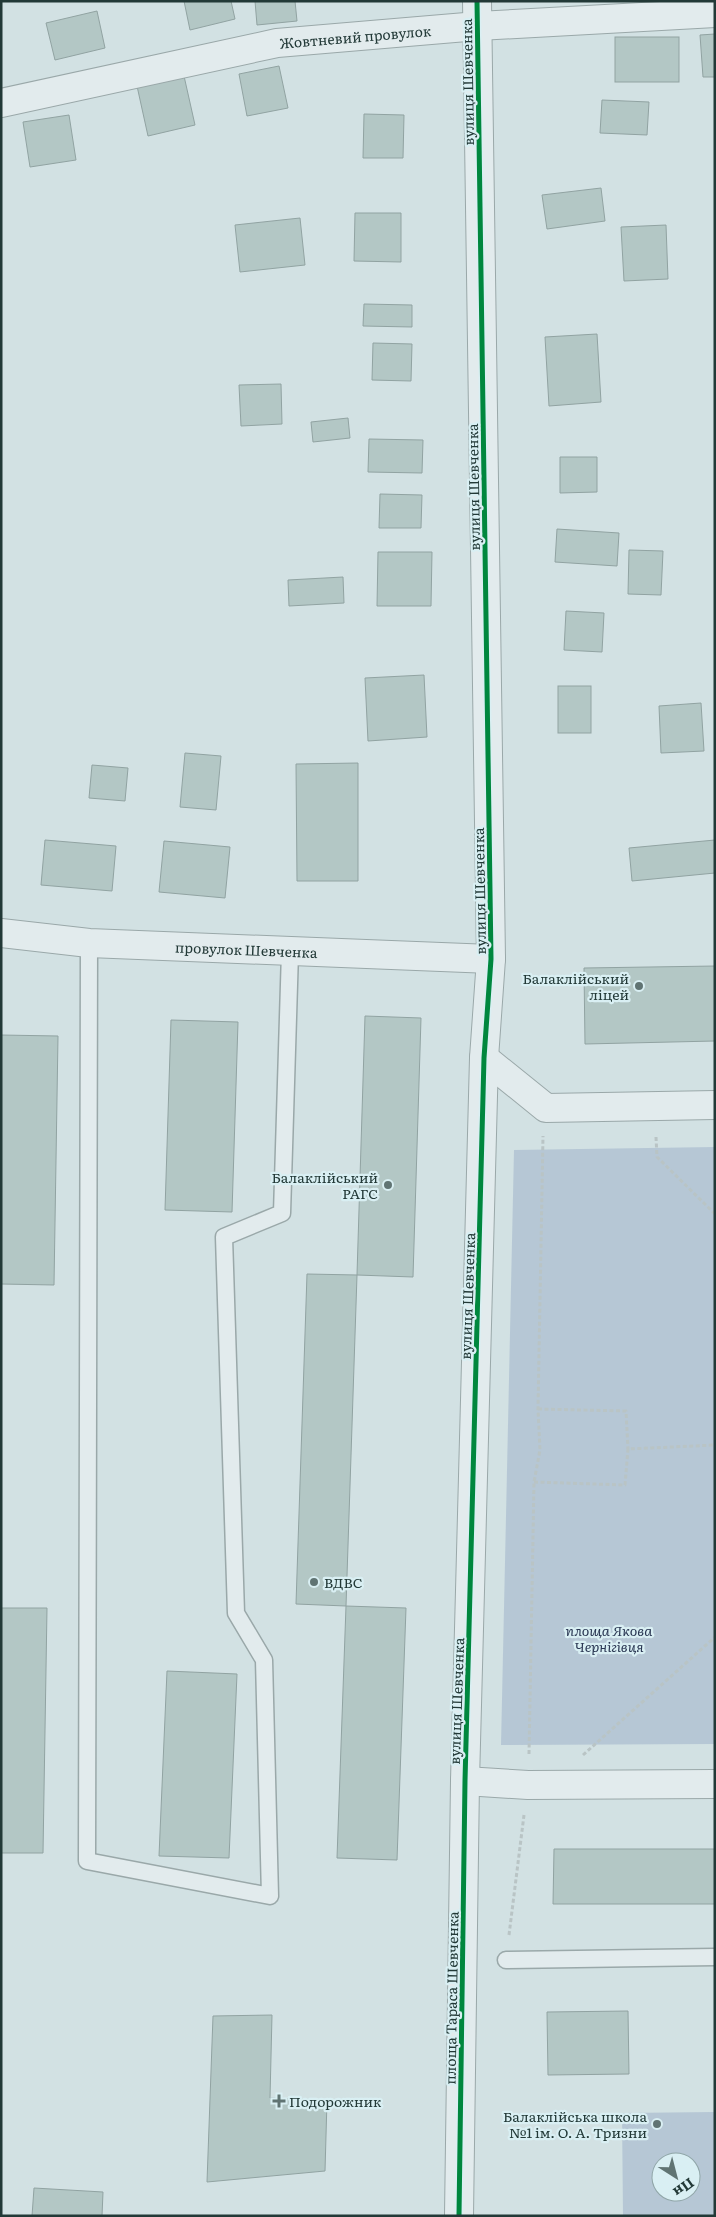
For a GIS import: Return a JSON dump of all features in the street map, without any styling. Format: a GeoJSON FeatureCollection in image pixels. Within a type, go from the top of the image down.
{"type":"FeatureCollection","features":[{"type":"Feature","properties":{"kind":"street","name":"Жовтневий провулок"},"geometry":{"type":"LineString","coordinates":[[1,103],[277,42],[477,14],[715,13]]}},
{"type":"Feature","properties":{"kind":"street","name":"вулиця Шевченка"},"geometry":{"type":"LineString","coordinates":[[465,1781],[484,1058],[491,959],[477,14]]}},
{"type":"Feature","properties":{"kind":"street","name":"провулок Шевченка"},"geometry":{"type":"LineString","coordinates":[[1,933],[89,943],[491,959]]}},
{"type":"Feature","properties":{"kind":"street"},"geometry":{"type":"LineString","coordinates":[[484,1058],[546,1108],[715,1105]]}},
{"type":"Feature","properties":{"kind":"street"},"geometry":{"type":"LineString","coordinates":[[465,1781],[539,1784],[715,1784]]}},
{"type":"Feature","properties":{"kind":"street","name":"площа Тараса Шевченка"},"geometry":{"type":"LineString","coordinates":[[459,2216],[465,1781]]}},
{"type":"Feature","properties":{"kind":"lane"},"geometry":{"type":"LineString","coordinates":[[89,943],[87,1861],[270,1896],[264,1660],[236,1613],[224,1237],[282,1213],[290,952]]}},
{"type":"Feature","properties":{"kind":"lane"},"geometry":{"type":"LineString","coordinates":[[506,1960],[715,1957]]}},
{"type":"Feature","properties":{"kind":"path"},"geometry":{"type":"LineString","coordinates":[[653,1106],[657,1157],[715,1214]]}},
{"type":"Feature","properties":{"kind":"path"},"geometry":{"type":"LineString","coordinates":[[506,1960],[539,1784],[534,1482],[540,1450],[538,1409],[543,1132],[546,1108]]}},
{"type":"Feature","properties":{"kind":"path"},"geometry":{"type":"LineString","coordinates":[[534,1482],[624,1485],[628,1449],[626,1411],[538,1409]]}},
{"type":"Feature","properties":{"kind":"path"},"geometry":{"type":"LineString","coordinates":[[628,1449],[715,1446]]}},
{"type":"Feature","properties":{"kind":"path"},"geometry":{"type":"LineString","coordinates":[[539,1784],[715,1637]]}},
{"type":"Feature","properties":{"kind":"green space","name":"площа Якова Чернігівця"},"geometry":{"type":"Polygon","coordinates":[[[715,1147],[715,1744],[501,1745],[514,1150],[715,1147]]]}},
{"type":"Feature","properties":{"kind":"green space"},"geometry":{"type":"Polygon","coordinates":[[[715,2112],[715,2216],[623,2216],[622,2113],[715,2112]]]}},
{"type":"Feature","properties":{"kind":"building"},"geometry":{"type":"Polygon","coordinates":[[[184,1],[231,1],[235,19],[190,30],[184,1]]]}},
{"type":"Feature","properties":{"kind":"building"},"geometry":{"type":"Polygon","coordinates":[[[255,1],[295,1],[297,21],[257,25],[255,1]]]}},
{"type":"Feature","properties":{"kind":"building"},"geometry":{"type":"Polygon","coordinates":[[[97,11],[105,48],[55,60],[46,23],[97,11]]]}},
{"type":"Feature","properties":{"kind":"building"},"geometry":{"type":"Polygon","coordinates":[[[715,34],[715,77],[703,77],[700,35],[715,34]]]}},
{"type":"Feature","properties":{"kind":"building"},"geometry":{"type":"Polygon","coordinates":[[[615,37],[679,37],[679,82],[615,82],[615,37]]]}},
{"type":"Feature","properties":{"kind":"building"},"geometry":{"type":"Polygon","coordinates":[[[279,66],[288,108],[247,116],[239,74],[279,66]]]}},
{"type":"Feature","properties":{"kind":"building"},"geometry":{"type":"Polygon","coordinates":[[[184,76],[195,125],[148,136],[137,86],[184,76]]]}},
{"type":"Feature","properties":{"kind":"building"},"geometry":{"type":"Polygon","coordinates":[[[602,100],[649,102],[647,135],[600,133],[602,100]]]}},
{"type":"Feature","properties":{"kind":"building"},"geometry":{"type":"Polygon","coordinates":[[[364,114],[404,115],[403,158],[363,158],[364,114]]]}},
{"type":"Feature","properties":{"kind":"building"},"geometry":{"type":"Polygon","coordinates":[[[69,115],[76,160],[30,167],[23,122],[69,115]]]}},
{"type":"Feature","properties":{"kind":"building"},"geometry":{"type":"Polygon","coordinates":[[[601,188],[605,221],[547,229],[542,195],[601,188]]]}},
{"type":"Feature","properties":{"kind":"building"},"geometry":{"type":"Polygon","coordinates":[[[355,213],[401,213],[401,262],[354,261],[355,213]]]}},
{"type":"Feature","properties":{"kind":"building"},"geometry":{"type":"Polygon","coordinates":[[[300,218],[305,265],[240,272],[235,225],[300,218]]]}},
{"type":"Feature","properties":{"kind":"building"},"geometry":{"type":"Polygon","coordinates":[[[666,225],[668,279],[624,281],[621,227],[666,225]]]}},
{"type":"Feature","properties":{"kind":"building"},"geometry":{"type":"Polygon","coordinates":[[[364,304],[412,305],[412,327],[363,326],[364,304]]]}},
{"type":"Feature","properties":{"kind":"building"},"geometry":{"type":"Polygon","coordinates":[[[597,334],[601,402],[549,406],[545,337],[597,334]]]}},
{"type":"Feature","properties":{"kind":"building"},"geometry":{"type":"Polygon","coordinates":[[[373,343],[412,344],[411,381],[372,380],[373,343]]]}},
{"type":"Feature","properties":{"kind":"building"},"geometry":{"type":"Polygon","coordinates":[[[281,384],[282,424],[241,426],[239,385],[281,384]]]}},
{"type":"Feature","properties":{"kind":"building"},"geometry":{"type":"Polygon","coordinates":[[[348,418],[350,438],[313,442],[311,422],[348,418]]]}},
{"type":"Feature","properties":{"kind":"building"},"geometry":{"type":"Polygon","coordinates":[[[369,439],[423,440],[422,473],[368,472],[369,439]]]}},
{"type":"Feature","properties":{"kind":"building"},"geometry":{"type":"Polygon","coordinates":[[[560,457],[597,457],[597,492],[560,493],[560,457]]]}},
{"type":"Feature","properties":{"kind":"building"},"geometry":{"type":"Polygon","coordinates":[[[380,494],[422,495],[421,528],[379,528],[380,494]]]}},
{"type":"Feature","properties":{"kind":"building"},"geometry":{"type":"Polygon","coordinates":[[[557,529],[619,533],[617,566],[555,562],[557,529]]]}},
{"type":"Feature","properties":{"kind":"building"},"geometry":{"type":"Polygon","coordinates":[[[629,550],[663,551],[661,595],[628,594],[629,550]]]}},
{"type":"Feature","properties":{"kind":"building"},"geometry":{"type":"Polygon","coordinates":[[[378,552],[432,552],[431,606],[377,606],[378,552]]]}},
{"type":"Feature","properties":{"kind":"building"},"geometry":{"type":"Polygon","coordinates":[[[343,577],[344,603],[289,606],[288,580],[343,577]]]}},
{"type":"Feature","properties":{"kind":"building"},"geometry":{"type":"Polygon","coordinates":[[[566,611],[604,613],[602,652],[564,650],[566,611]]]}},
{"type":"Feature","properties":{"kind":"building"},"geometry":{"type":"Polygon","coordinates":[[[424,675],[427,737],[368,741],[365,678],[424,675]]]}},
{"type":"Feature","properties":{"kind":"building"},"geometry":{"type":"Polygon","coordinates":[[[558,686],[591,686],[591,733],[558,733],[558,686]]]}},
{"type":"Feature","properties":{"kind":"building"},"geometry":{"type":"Polygon","coordinates":[[[701,703],[704,751],[661,753],[659,706],[701,703]]]}},
{"type":"Feature","properties":{"kind":"building"},"geometry":{"type":"Polygon","coordinates":[[[185,753],[221,756],[216,810],[180,807],[185,753]]]}},
{"type":"Feature","properties":{"kind":"building"},"geometry":{"type":"Polygon","coordinates":[[[358,763],[358,881],[297,881],[296,764],[358,763]]]}},
{"type":"Feature","properties":{"kind":"building"},"geometry":{"type":"Polygon","coordinates":[[[92,765],[128,768],[125,801],[89,798],[92,765]]]}},
{"type":"Feature","properties":{"kind":"building"},"geometry":{"type":"Polygon","coordinates":[[[45,840],[116,846],[112,891],[41,885],[45,840]]]}},
{"type":"Feature","properties":{"kind":"building"},"geometry":{"type":"Polygon","coordinates":[[[715,840],[715,873],[632,881],[629,848],[715,840]]]}},
{"type":"Feature","properties":{"kind":"building"},"geometry":{"type":"Polygon","coordinates":[[[164,841],[230,847],[225,898],[159,892],[164,841]]]}},
{"type":"Feature","properties":{"kind":"building"},"geometry":{"type":"Polygon","coordinates":[[[715,966],[715,1041],[585,1044],[584,968],[715,966]]]}},
{"type":"Feature","properties":{"kind":"building","name":"Балаклійський РАГС"},"geometry":{"type":"Polygon","coordinates":[[[365,1016],[421,1018],[413,1277],[357,1275],[365,1016]]]}},
{"type":"Feature","properties":{"kind":"building"},"geometry":{"type":"Polygon","coordinates":[[[171,1020],[238,1022],[232,1212],[165,1210],[171,1020]]]}},
{"type":"Feature","properties":{"kind":"building"},"geometry":{"type":"Polygon","coordinates":[[[1,1035],[58,1036],[54,1285],[1,1284],[1,1035]]]}},
{"type":"Feature","properties":{"kind":"building"},"geometry":{"type":"Polygon","coordinates":[[[307,1274],[357,1275],[346,1606],[296,1604],[307,1274]]]}},
{"type":"Feature","properties":{"kind":"building"},"geometry":{"type":"Polygon","coordinates":[[[346,1606],[406,1608],[397,1860],[337,1858],[346,1606]]]}},
{"type":"Feature","properties":{"kind":"building"},"geometry":{"type":"Polygon","coordinates":[[[1,1608],[47,1608],[43,1853],[1,1853],[1,1608]]]}},
{"type":"Feature","properties":{"kind":"building"},"geometry":{"type":"Polygon","coordinates":[[[167,1671],[237,1674],[229,1858],[159,1856],[167,1671]]]}},
{"type":"Feature","properties":{"kind":"building"},"geometry":{"type":"Polygon","coordinates":[[[554,1849],[715,1849],[715,1904],[553,1904],[554,1849]]]}},
{"type":"Feature","properties":{"kind":"building"},"geometry":{"type":"Polygon","coordinates":[[[628,2011],[629,2074],[548,2075],[547,2012],[628,2011]]]}},
{"type":"Feature","properties":{"kind":"building"},"geometry":{"type":"Polygon","coordinates":[[[272,2015],[270,2098],[327,2100],[325,2171],[207,2182],[213,2016],[272,2015]]]}},
{"type":"Feature","properties":{"kind":"building"},"geometry":{"type":"Polygon","coordinates":[[[34,2188],[103,2192],[102,2216],[32,2216],[34,2188]]]}},
{"type":"Feature","properties":{"kind":"cycle path"},"geometry":{"type":"LineString","coordinates":[[459,2216],[465,1781],[484,1058],[491,959],[477,1]]}},
{"type":"Feature","properties":{"kind":"place","name":"Балаклійський ліцей"},"geometry":{"type":"Point","coordinates":[639,986]}},
{"type":"Feature","properties":{"kind":"place","name":"Балаклійський РАГС"},"geometry":{"type":"Point","coordinates":[388,1185]}},
{"type":"Feature","properties":{"kind":"place","name":"ВДВС"},"geometry":{"type":"Point","coordinates":[314,1582]}},
{"type":"Feature","properties":{"kind":"place","name":"Подорожник"},"geometry":{"type":"Point","coordinates":[279,2101]}},
{"type":"Feature","properties":{"kind":"place","name":"Балаклійська школа №1 ім. О. А. Тризни"},"geometry":{"type":"Point","coordinates":[657,2124]}}]}
